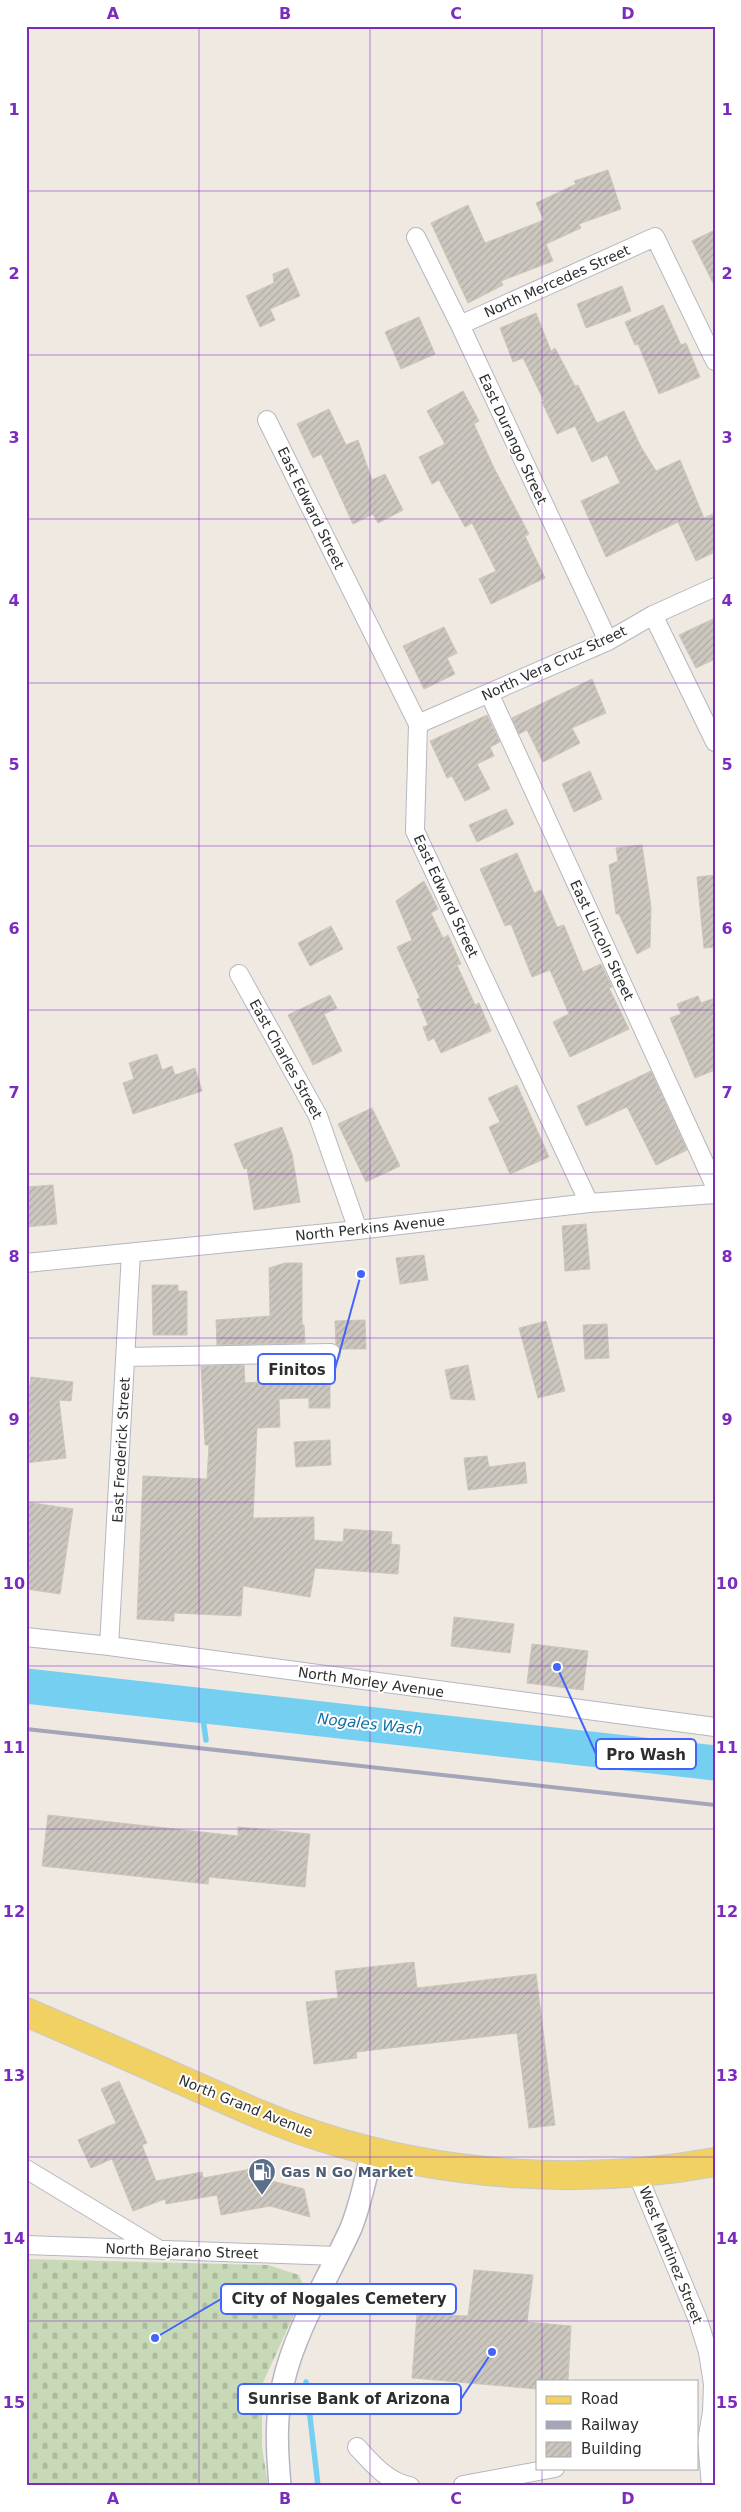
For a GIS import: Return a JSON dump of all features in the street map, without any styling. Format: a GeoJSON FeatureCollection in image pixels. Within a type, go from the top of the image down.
{"type":"FeatureCollection","features":[{"type":"Feature","properties":{"kind":"main road","name":"North Grand Avenue"},"geometry":{"type":"LineString","coordinates":[[26,2012],[265,2118],[372,2151],[430,2163],[506,2172],[570,2175],[637,2173],[715,2162]]}},
{"type":"Feature","properties":{"kind":"street","name":"East Durango Street"},"geometry":{"type":"LineString","coordinates":[[416,237],[460,324],[608,641]]}},
{"type":"Feature","properties":{"kind":"street","name":"North Mercedes Street"},"geometry":{"type":"LineString","coordinates":[[460,324],[655,237],[715,362]]}},
{"type":"Feature","properties":{"kind":"street","name":"East Edward Street"},"geometry":{"type":"LineString","coordinates":[[267,420],[418,724],[415,831],[589,1203]]}},
{"type":"Feature","properties":{"kind":"street","name":"North Vera Cruz Street"},"geometry":{"type":"LineString","coordinates":[[418,724],[608,641],[653,615],[715,587]]}},
{"type":"Feature","properties":{"kind":"street"},"geometry":{"type":"LineString","coordinates":[[653,615],[715,742]]}},
{"type":"Feature","properties":{"kind":"street","name":"East Lincoln Street"},"geometry":{"type":"LineString","coordinates":[[489,693],[715,1186]]}},
{"type":"Feature","properties":{"kind":"street","name":"East Charles Street"},"geometry":{"type":"LineString","coordinates":[[239,974],[318,1116],[358,1230]]}},
{"type":"Feature","properties":{"kind":"street","name":"North Perkins Avenue"},"geometry":{"type":"LineString","coordinates":[[26,1264],[358,1230],[589,1203],[715,1194]]}},
{"type":"Feature","properties":{"kind":"street","name":"East Frederick Street"},"geometry":{"type":"LineString","coordinates":[[109,1646],[132,1253]]}},
{"type":"Feature","properties":{"kind":"street"},"geometry":{"type":"LineString","coordinates":[[126,1357],[331,1353]]}},
{"type":"Feature","properties":{"kind":"street","name":"North Morley Avenue"},"geometry":{"type":"LineString","coordinates":[[26,1637],[109,1646],[715,1727]]}},
{"type":"Feature","properties":{"kind":"street"},"geometry":{"type":"LineString","coordinates":[[280,2486],[277,2438],[278,2410],[283,2382],[292,2352],[351,2226],[364,2187],[372,2151]]}},
{"type":"Feature","properties":{"kind":"street"},"geometry":{"type":"LineString","coordinates":[[26,2169],[160,2251]]}},
{"type":"Feature","properties":{"kind":"street","name":"West Martinez Street"},"geometry":{"type":"LineString","coordinates":[[637,2173],[698,2320],[708,2352],[713,2384],[712,2412],[702,2442],[710,2486]]}},
{"type":"Feature","properties":{"kind":"street","name":"North Bejarano Street"},"geometry":{"type":"LineString","coordinates":[[26,2245],[337,2256]]}},
{"type":"Feature","properties":{"kind":"street"},"geometry":{"type":"LineString","coordinates":[[357,2447],[376,2468],[400,2484],[410,2486]]}},
{"type":"Feature","properties":{"kind":"street"},"geometry":{"type":"LineString","coordinates":[[460,2485],[543,2470]]}},
{"type":"Feature","properties":{"kind":"green space"},"geometry":{"type":"Polygon","coordinates":[[[26,2259],[268,2265],[299,2275],[305,2290],[262,2385],[262,2447],[268,2486],[26,2486],[26,2259]]]}},
{"type":"Feature","properties":{"kind":"building"},"geometry":{"type":"Polygon","coordinates":[[[608,170],[621,209],[579,224],[581,228],[546,244],[553,261],[501,281],[503,285],[468,303],[431,223],[468,205],[485,243],[544,220],[536,203],[576,184],[574,181],[608,170]]]}},
{"type":"Feature","properties":{"kind":"building"},"geometry":{"type":"Polygon","coordinates":[[[715,230],[715,287],[692,241],[715,230]]]}},
{"type":"Feature","properties":{"kind":"building"},"geometry":{"type":"Polygon","coordinates":[[[288,268],[300,296],[270,309],[275,320],[260,327],[246,296],[274,283],[273,274],[288,268]]]}},
{"type":"Feature","properties":{"kind":"building"},"geometry":{"type":"Polygon","coordinates":[[[622,286],[631,311],[586,328],[577,304],[622,286]]]}},
{"type":"Feature","properties":{"kind":"building"},"geometry":{"type":"Polygon","coordinates":[[[663,305],[681,345],[686,343],[700,377],[659,394],[638,344],[635,345],[625,322],[663,305]]]}},
{"type":"Feature","properties":{"kind":"building"},"geometry":{"type":"Polygon","coordinates":[[[536,313],[551,351],[555,348],[575,386],[578,385],[597,423],[624,411],[641,447],[656,471],[680,460],[704,518],[715,513],[715,552],[696,561],[678,522],[606,557],[581,501],[620,483],[607,455],[592,462],[575,426],[557,434],[542,402],[544,401],[523,358],[513,362],[500,328],[536,313]]]}},
{"type":"Feature","properties":{"kind":"building"},"geometry":{"type":"Polygon","coordinates":[[[419,317],[435,354],[401,369],[385,332],[419,317]]]}},
{"type":"Feature","properties":{"kind":"building"},"geometry":{"type":"Polygon","coordinates":[[[463,391],[479,421],[474,424],[494,468],[529,534],[525,536],[545,578],[491,604],[479,579],[496,571],[472,523],[465,527],[439,480],[432,484],[419,457],[445,444],[427,411],[463,391]]]}},
{"type":"Feature","properties":{"kind":"building"},"geometry":{"type":"Polygon","coordinates":[[[329,409],[346,445],[358,440],[372,480],[385,474],[403,510],[378,523],[373,514],[353,524],[321,454],[313,458],[297,424],[329,409]]]}},
{"type":"Feature","properties":{"kind":"building"},"geometry":{"type":"Polygon","coordinates":[[[715,618],[715,659],[696,668],[679,635],[715,618]]]}},
{"type":"Feature","properties":{"kind":"building"},"geometry":{"type":"Polygon","coordinates":[[[444,627],[457,653],[447,658],[455,674],[424,689],[403,646],[444,627]]]}},
{"type":"Feature","properties":{"kind":"building"},"geometry":{"type":"Polygon","coordinates":[[[592,679],[606,713],[572,728],[580,743],[543,762],[527,730],[519,734],[512,718],[592,679]]]}},
{"type":"Feature","properties":{"kind":"building"},"geometry":{"type":"Polygon","coordinates":[[[487,715],[500,742],[490,747],[494,756],[477,764],[490,789],[465,801],[452,776],[447,778],[430,741],[487,715]]]}},
{"type":"Feature","properties":{"kind":"building"},"geometry":{"type":"Polygon","coordinates":[[[590,771],[602,799],[574,812],[562,784],[590,771]]]}},
{"type":"Feature","properties":{"kind":"building"},"geometry":{"type":"Polygon","coordinates":[[[506,809],[514,824],[477,842],[469,825],[506,809]]]}},
{"type":"Feature","properties":{"kind":"building"},"geometry":{"type":"Polygon","coordinates":[[[642,845],[651,907],[650,947],[637,954],[619,914],[616,914],[609,865],[618,861],[616,848],[642,845]]]}},
{"type":"Feature","properties":{"kind":"building"},"geometry":{"type":"Polygon","coordinates":[[[517,853],[534,893],[541,890],[557,927],[564,925],[583,972],[601,964],[612,987],[609,988],[629,1029],[570,1057],[553,1022],[569,1014],[550,970],[532,977],[511,924],[505,926],[480,869],[517,853]]]}},
{"type":"Feature","properties":{"kind":"building"},"geometry":{"type":"Polygon","coordinates":[[[715,875],[715,947],[704,948],[697,877],[715,875]]]}},
{"type":"Feature","properties":{"kind":"building"},"geometry":{"type":"Polygon","coordinates":[[[424,881],[438,909],[431,913],[443,938],[448,935],[461,964],[457,965],[475,1005],[479,1003],[491,1031],[441,1053],[434,1038],[428,1041],[423,1027],[428,1025],[417,999],[420,998],[397,947],[412,940],[396,901],[424,881]]]}},
{"type":"Feature","properties":{"kind":"building"},"geometry":{"type":"Polygon","coordinates":[[[331,926],[343,949],[310,966],[298,943],[331,926]]]}},
{"type":"Feature","properties":{"kind":"building"},"geometry":{"type":"Polygon","coordinates":[[[330,995],[337,1008],[324,1014],[342,1051],[313,1065],[288,1015],[330,995]]]}},
{"type":"Feature","properties":{"kind":"building"},"geometry":{"type":"Polygon","coordinates":[[[698,996],[701,1003],[715,998],[715,1070],[695,1078],[670,1018],[681,1014],[677,1004],[698,996]]]}},
{"type":"Feature","properties":{"kind":"building"},"geometry":{"type":"Polygon","coordinates":[[[157,1054],[162,1070],[172,1066],[175,1075],[195,1068],[202,1091],[133,1114],[123,1083],[134,1079],[129,1063],[157,1054]]]}},
{"type":"Feature","properties":{"kind":"building"},"geometry":{"type":"Polygon","coordinates":[[[651,1071],[687,1150],[656,1165],[627,1107],[586,1126],[577,1106],[651,1071]]]}},
{"type":"Feature","properties":{"kind":"building"},"geometry":{"type":"Polygon","coordinates":[[[517,1085],[549,1157],[510,1174],[489,1127],[500,1122],[488,1098],[517,1085]]]}},
{"type":"Feature","properties":{"kind":"building"},"geometry":{"type":"Polygon","coordinates":[[[372,1108],[400,1166],[366,1182],[338,1124],[372,1108]]]}},
{"type":"Feature","properties":{"kind":"building"},"geometry":{"type":"Polygon","coordinates":[[[282,1127],[292,1154],[300,1202],[254,1210],[247,1168],[244,1169],[234,1144],[282,1127]]]}},
{"type":"Feature","properties":{"kind":"building"},"geometry":{"type":"Polygon","coordinates":[[[53,1185],[57,1224],[26,1227],[26,1187],[53,1185]]]}},
{"type":"Feature","properties":{"kind":"building"},"geometry":{"type":"Polygon","coordinates":[[[586,1224],[590,1269],[565,1271],[562,1226],[586,1224]]]}},
{"type":"Feature","properties":{"kind":"building"},"geometry":{"type":"Polygon","coordinates":[[[424,1255],[428,1280],[400,1284],[396,1258],[424,1255]]]}},
{"type":"Feature","properties":{"kind":"building"},"geometry":{"type":"Polygon","coordinates":[[[285,1263],[302,1263],[302,1325],[304,1325],[305,1343],[217,1345],[216,1320],[270,1316],[269,1268],[285,1263]]]}},
{"type":"Feature","properties":{"kind":"building"},"geometry":{"type":"Polygon","coordinates":[[[152,1285],[178,1285],[178,1291],[187,1291],[187,1335],[153,1335],[152,1285]]]}},
{"type":"Feature","properties":{"kind":"building"},"geometry":{"type":"Polygon","coordinates":[[[365,1320],[366,1349],[341,1349],[336,1344],[335,1321],[365,1320]]]}},
{"type":"Feature","properties":{"kind":"building"},"geometry":{"type":"Polygon","coordinates":[[[546,1321],[565,1391],[538,1398],[519,1328],[546,1321]]]}},
{"type":"Feature","properties":{"kind":"building"},"geometry":{"type":"Polygon","coordinates":[[[607,1324],[609,1358],[585,1359],[583,1325],[607,1324]]]}},
{"type":"Feature","properties":{"kind":"building"},"geometry":{"type":"Polygon","coordinates":[[[288,1364],[306,1364],[306,1368],[330,1368],[330,1408],[309,1408],[309,1398],[279,1399],[280,1427],[257,1428],[253,1518],[314,1517],[314,1540],[343,1542],[344,1529],[392,1532],[391,1544],[400,1545],[398,1574],[315,1568],[310,1597],[243,1586],[241,1616],[174,1613],[174,1621],[137,1619],[143,1476],[207,1479],[209,1445],[205,1445],[201,1366],[244,1365],[245,1383],[288,1380],[288,1364]]]}},
{"type":"Feature","properties":{"kind":"building"},"geometry":{"type":"Polygon","coordinates":[[[468,1365],[475,1400],[451,1399],[445,1370],[468,1365]]]}},
{"type":"Feature","properties":{"kind":"building"},"geometry":{"type":"Polygon","coordinates":[[[31,1377],[73,1382],[71,1401],[59,1400],[66,1458],[26,1463],[26,1413],[31,1377]]]}},
{"type":"Feature","properties":{"kind":"building"},"geometry":{"type":"Polygon","coordinates":[[[330,1440],[331,1465],[296,1467],[294,1442],[330,1440]]]}},
{"type":"Feature","properties":{"kind":"building"},"geometry":{"type":"Polygon","coordinates":[[[487,1456],[489,1467],[525,1462],[527,1483],[468,1490],[464,1458],[487,1456]]]}},
{"type":"Feature","properties":{"kind":"building"},"geometry":{"type":"Polygon","coordinates":[[[26,1502],[73,1509],[60,1594],[26,1589],[26,1502]]]}},
{"type":"Feature","properties":{"kind":"building"},"geometry":{"type":"Polygon","coordinates":[[[454,1617],[514,1624],[510,1653],[451,1646],[454,1617]]]}},
{"type":"Feature","properties":{"kind":"building"},"geometry":{"type":"Polygon","coordinates":[[[532,1644],[588,1651],[583,1690],[527,1683],[532,1644]]]}},
{"type":"Feature","properties":{"kind":"building"},"geometry":{"type":"Polygon","coordinates":[[[48,1815],[238,1836],[238,1827],[310,1834],[305,1887],[209,1877],[208,1884],[42,1866],[48,1815]]]}},
{"type":"Feature","properties":{"kind":"building"},"geometry":{"type":"Polygon","coordinates":[[[414,1962],[417,1988],[536,1974],[555,2125],[529,2128],[517,2033],[356,2052],[357,2058],[314,2064],[306,2002],[338,1998],[335,1971],[414,1962]]]}},
{"type":"Feature","properties":{"kind":"building"},"geometry":{"type":"Polygon","coordinates":[[[119,2081],[147,2143],[142,2145],[156,2181],[202,2172],[203,2178],[251,2169],[252,2176],[304,2189],[310,2217],[270,2206],[221,2215],[217,2195],[166,2204],[165,2199],[133,2211],[112,2159],[91,2168],[78,2140],[116,2123],[101,2089],[119,2081]]]}},
{"type":"Feature","properties":{"kind":"building"},"geometry":{"type":"Polygon","coordinates":[[[474,2270],[533,2275],[527,2322],[571,2326],[568,2380],[536,2380],[536,2389],[412,2378],[417,2314],[468,2316],[474,2270]]]}},
{"type":"Feature","properties":{"kind":"waterway","name":"Nogales Wash"},"geometry":{"type":"LineString","coordinates":[[26,1686],[715,1763]]}},
{"type":"Feature","properties":{"kind":"waterway"},"geometry":{"type":"LineString","coordinates":[[201,1705],[206,1740]]}},
{"type":"Feature","properties":{"kind":"waterway"},"geometry":{"type":"LineString","coordinates":[[306,2382],[318,2486]]}},
{"type":"Feature","properties":{"kind":"railway"},"geometry":{"type":"LineString","coordinates":[[26,1729],[715,1805]]}},
{"type":"Feature","properties":{"kind":"place","name":"Finitos"},"geometry":{"type":"Point","coordinates":[361,1274]}},
{"type":"Feature","properties":{"kind":"place","name":"Pro Wash"},"geometry":{"type":"Point","coordinates":[557,1667]}},
{"type":"Feature","properties":{"kind":"place","name":"Gas N Go Market"},"geometry":{"type":"Point","coordinates":[262,2196]}},
{"type":"Feature","properties":{"kind":"place","name":"City of Nogales Cemetery"},"geometry":{"type":"Point","coordinates":[155,2338]}},
{"type":"Feature","properties":{"kind":"place","name":"Sunrise Bank of Arizona"},"geometry":{"type":"Point","coordinates":[492,2352]}}]}
